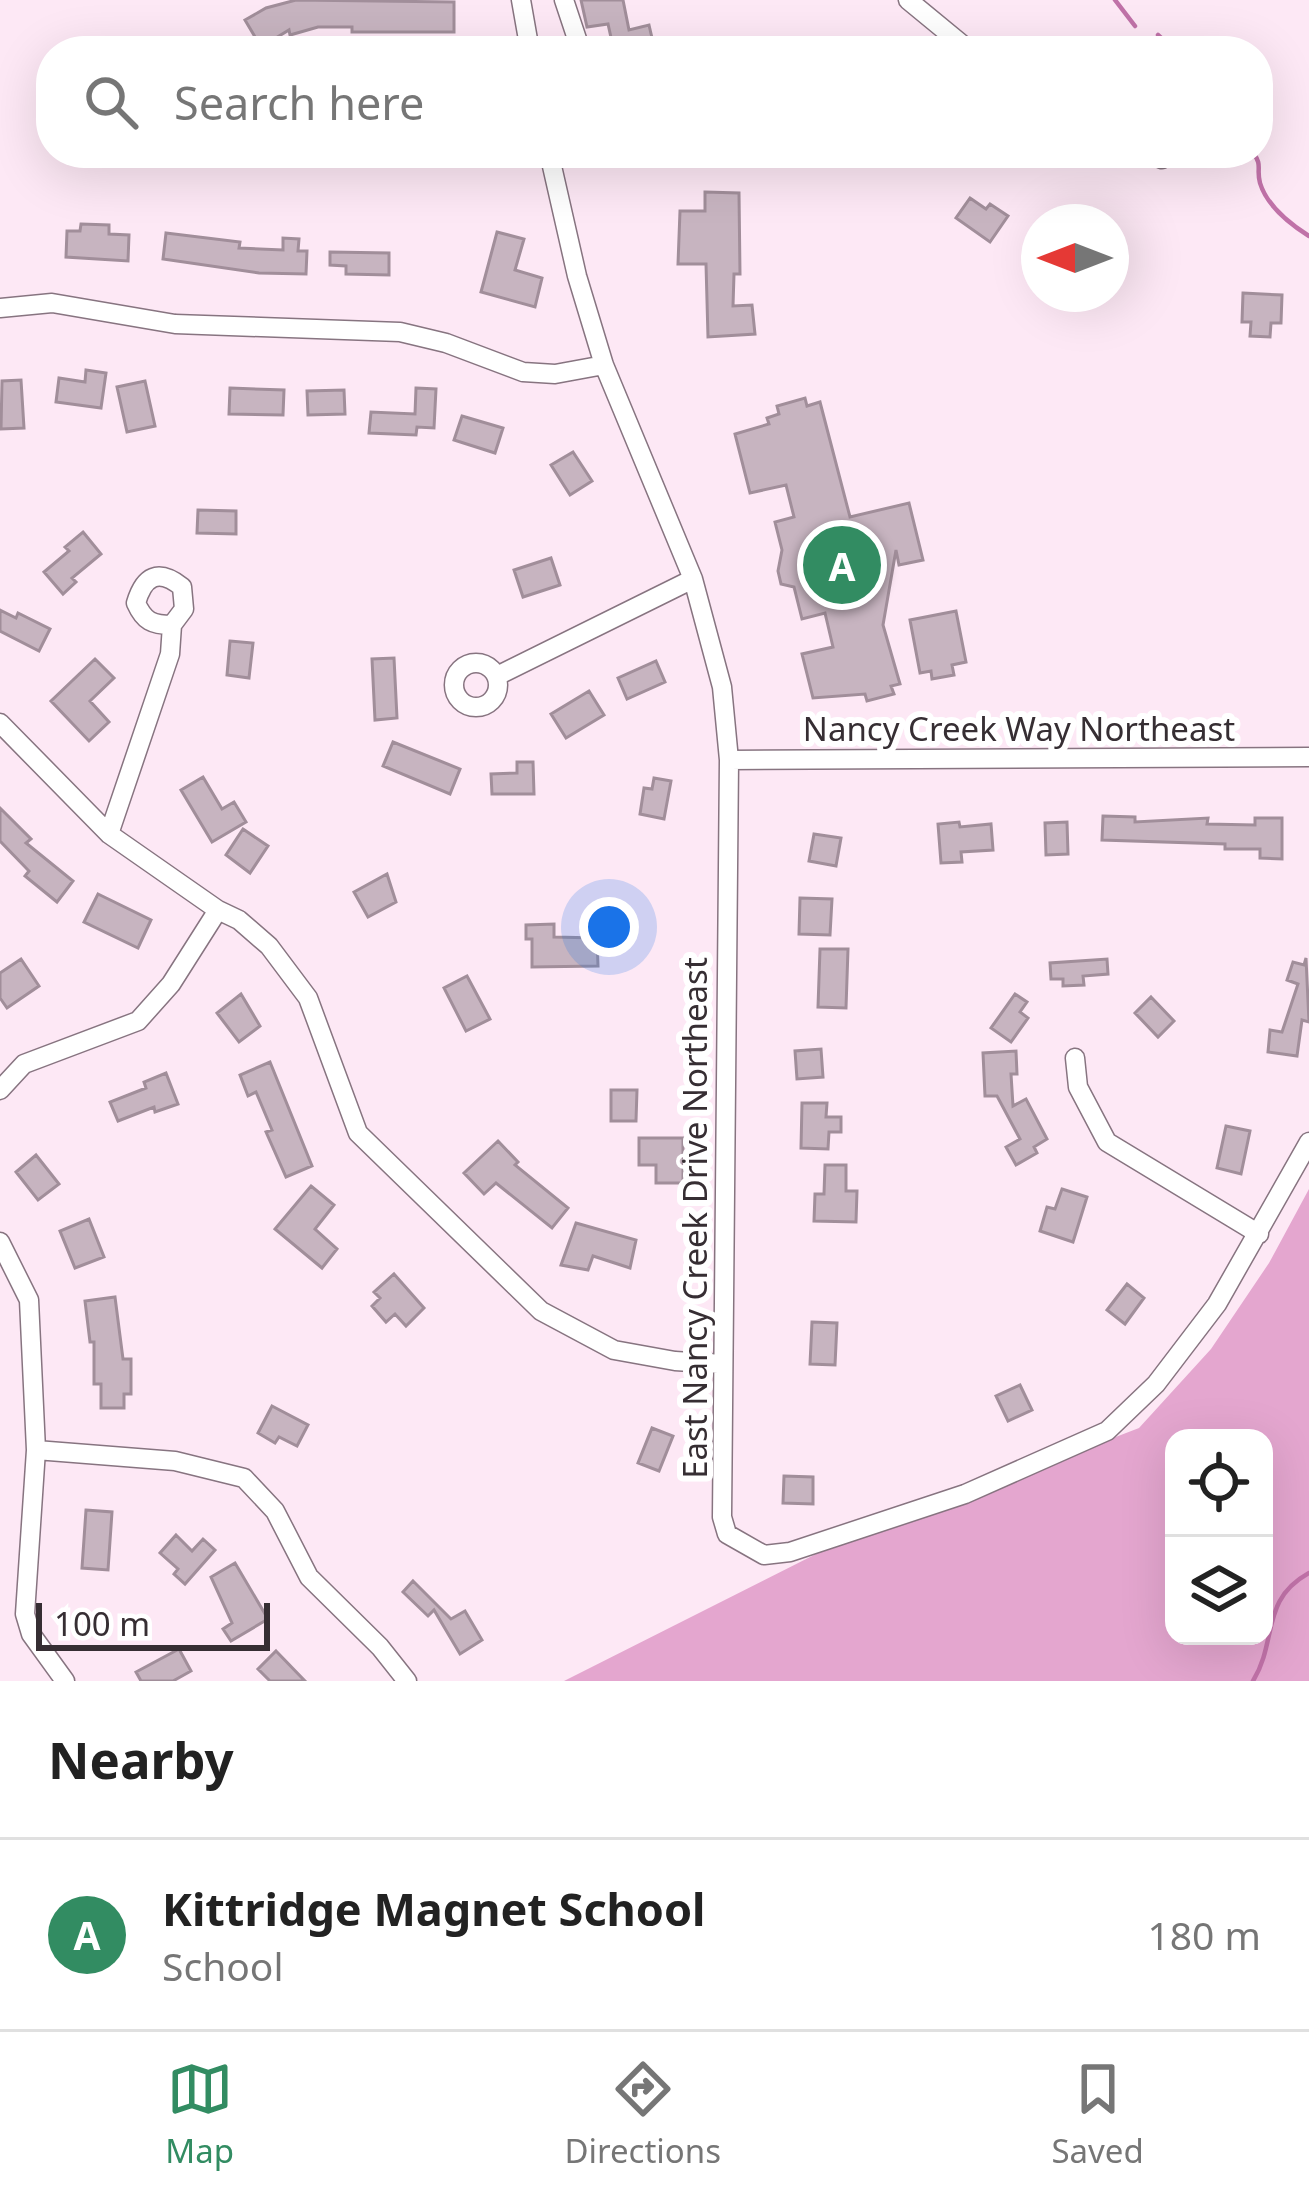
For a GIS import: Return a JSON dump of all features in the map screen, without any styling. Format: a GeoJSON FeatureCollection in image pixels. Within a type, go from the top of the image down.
{"type":"FeatureCollection","features":[{"type":"Feature","properties":{"kind":"street"},"geometry":{"type":"LineString","coordinates":[[520,0],[527,36]]}},
{"type":"Feature","properties":{"kind":"street"},"geometry":{"type":"LineString","coordinates":[[563,0],[576,36]]}},
{"type":"Feature","properties":{"kind":"street"},"geometry":{"type":"LineString","coordinates":[[908,0],[952,36]]}},
{"type":"Feature","properties":{"kind":"street"},"geometry":{"type":"LineString","coordinates":[[497,676],[693,579],[604,365],[553,168]]}},
{"type":"Feature","properties":{"kind":"street"},"geometry":{"type":"LineString","coordinates":[[0,308],[52,303],[198,326],[400,332],[446,343],[523,372],[555,374],[604,365]]}},
{"type":"Feature","properties":{"kind":"street","name":"East Nancy Creek Drive Northeast"},"geometry":{"type":"LineString","coordinates":[[693,579],[722,687],[729,760],[722,1364],[722,1517],[727,1534],[764,1556],[790,1552],[965,1494],[1107,1431],[1156,1384],[1216,1304],[1258,1234]]}},
{"type":"Feature","properties":{"kind":"street"},"geometry":{"type":"LineString","coordinates":[[109,834],[170,654],[172,625]]}},
{"type":"Feature","properties":{"kind":"street"},"geometry":{"type":"LineString","coordinates":[[0,723],[109,834],[239,920],[269,946],[308,998],[358,1133],[506,1280],[541,1311],[614,1350],[722,1364]]}},
{"type":"Feature","properties":{"kind":"street","name":"Nancy Creek Way Northeast"},"geometry":{"type":"LineString","coordinates":[[729,760],[1309,757]]}},
{"type":"Feature","properties":{"kind":"street"},"geometry":{"type":"LineString","coordinates":[[0,1090],[24,1064],[138,1021],[171,984],[218,910]]}},
{"type":"Feature","properties":{"kind":"street"},"geometry":{"type":"LineString","coordinates":[[1075,1058],[1078,1088],[1107,1142],[1258,1234],[1309,1142]]}},
{"type":"Feature","properties":{"kind":"street"},"geometry":{"type":"LineString","coordinates":[[0,1242],[29,1300],[36,1450],[25,1614],[31,1634],[65,1681]]}},
{"type":"Feature","properties":{"kind":"street"},"geometry":{"type":"LineString","coordinates":[[36,1450],[175,1461],[244,1478],[275,1510],[309,1577],[380,1647],[407,1681]]}},
{"type":"Feature","properties":{"kind":"shaded area"},"geometry":{"type":"Polygon","coordinates":[[[1309,1189],[1309,1681],[564,1681],[826,1549],[1139,1428],[1211,1349],[1269,1263],[1309,1189]]]}},
{"type":"Feature","properties":{"kind":"building"},"geometry":{"type":"Polygon","coordinates":[[[296,0],[454,2],[454,32],[352,32],[352,27],[318,27],[290,35],[289,30],[279,36],[254,36],[245,20],[296,0]]]}},
{"type":"Feature","properties":{"kind":"building"},"geometry":{"type":"Polygon","coordinates":[[[581,0],[623,0],[629,30],[649,25],[652,36],[611,36],[608,24],[587,27],[581,0]]]}},
{"type":"Feature","properties":{"kind":"building"},"geometry":{"type":"Polygon","coordinates":[[[705,192],[739,193],[740,274],[734,274],[733,306],[752,305],[755,334],[708,337],[706,264],[678,264],[680,211],[705,211],[705,192]]]}},
{"type":"Feature","properties":{"kind":"building"},"geometry":{"type":"Polygon","coordinates":[[[970,198],[1008,216],[990,242],[956,218],[970,198]]]}},
{"type":"Feature","properties":{"kind":"building"},"geometry":{"type":"Polygon","coordinates":[[[81,224],[109,225],[109,234],[129,235],[128,261],[66,257],[67,231],[80,231],[81,224]]]}},
{"type":"Feature","properties":{"kind":"building"},"geometry":{"type":"Polygon","coordinates":[[[497,232],[524,239],[515,270],[542,278],[535,307],[481,292],[497,232]]]}},
{"type":"Feature","properties":{"kind":"building"},"geometry":{"type":"Polygon","coordinates":[[[166,233],[240,242],[239,248],[283,250],[283,238],[299,239],[298,251],[307,251],[306,274],[259,273],[163,259],[166,233]]]}},
{"type":"Feature","properties":{"kind":"building"},"geometry":{"type":"Polygon","coordinates":[[[330,252],[389,253],[389,275],[346,274],[346,266],[330,265],[330,252]]]}},
{"type":"Feature","properties":{"kind":"building"},"geometry":{"type":"Polygon","coordinates":[[[1243,293],[1282,295],[1281,323],[1271,323],[1270,337],[1250,336],[1251,322],[1242,322],[1243,293]]]}},
{"type":"Feature","properties":{"kind":"building"},"geometry":{"type":"Polygon","coordinates":[[[86,370],[106,373],[101,408],[56,402],[59,378],[85,382],[86,370]]]}},
{"type":"Feature","properties":{"kind":"building"},"geometry":{"type":"Polygon","coordinates":[[[21,380],[24,428],[1,429],[2,381],[21,380]]]}},
{"type":"Feature","properties":{"kind":"building"},"geometry":{"type":"Polygon","coordinates":[[[145,381],[155,426],[127,432],[117,387],[145,381]]]}},
{"type":"Feature","properties":{"kind":"building"},"geometry":{"type":"Polygon","coordinates":[[[230,388],[284,390],[283,415],[229,414],[230,388]]]}},
{"type":"Feature","properties":{"kind":"building"},"geometry":{"type":"Polygon","coordinates":[[[416,388],[436,389],[434,428],[417,427],[416,435],[369,433],[371,412],[415,414],[416,388]]]}},
{"type":"Feature","properties":{"kind":"building"},"geometry":{"type":"Polygon","coordinates":[[[344,390],[345,414],[308,415],[307,391],[344,390]]]}},
{"type":"Feature","properties":{"kind":"building"},"geometry":{"type":"Polygon","coordinates":[[[805,398],[807,406],[820,402],[850,517],[909,503],[923,560],[899,565],[896,550],[883,625],[900,684],[891,686],[894,694],[867,701],[865,694],[813,698],[802,654],[833,647],[825,613],[802,619],[794,587],[781,584],[782,550],[775,522],[794,517],[786,485],[750,493],[735,434],[769,424],[767,418],[779,414],[777,406],[805,398]]]}},
{"type":"Feature","properties":{"kind":"building"},"geometry":{"type":"Polygon","coordinates":[[[462,416],[503,428],[495,453],[454,440],[462,416]]]}},
{"type":"Feature","properties":{"kind":"building"},"geometry":{"type":"Polygon","coordinates":[[[573,452],[592,481],[570,495],[551,465],[573,452]]]}},
{"type":"Feature","properties":{"kind":"building"},"geometry":{"type":"Polygon","coordinates":[[[198,510],[236,511],[236,534],[197,533],[198,510]]]}},
{"type":"Feature","properties":{"kind":"building"},"geometry":{"type":"Polygon","coordinates":[[[83,532],[101,554],[72,578],[76,582],[63,594],[44,572],[83,532]]]}},
{"type":"Feature","properties":{"kind":"building"},"geometry":{"type":"Polygon","coordinates":[[[551,558],[560,585],[523,597],[514,570],[551,558]]]}},
{"type":"Feature","properties":{"kind":"building"},"geometry":{"type":"Polygon","coordinates":[[[0,610],[50,629],[39,651],[0,631],[0,610]]]}},
{"type":"Feature","properties":{"kind":"building"},"geometry":{"type":"Polygon","coordinates":[[[956,611],[966,662],[952,665],[954,675],[932,679],[931,671],[920,673],[910,620],[956,611]]]}},
{"type":"Feature","properties":{"kind":"building"},"geometry":{"type":"Polygon","coordinates":[[[230,641],[253,643],[249,678],[227,675],[230,641]]]}},
{"type":"Feature","properties":{"kind":"building"},"geometry":{"type":"Polygon","coordinates":[[[394,658],[397,718],[375,720],[372,659],[394,658]]]}},
{"type":"Feature","properties":{"kind":"building"},"geometry":{"type":"Polygon","coordinates":[[[95,659],[114,678],[90,701],[109,722],[89,741],[51,701],[95,659]]]}},
{"type":"Feature","properties":{"kind":"building"},"geometry":{"type":"Polygon","coordinates":[[[656,661],[665,682],[627,699],[618,678],[656,661]]]}},
{"type":"Feature","properties":{"kind":"building"},"geometry":{"type":"Polygon","coordinates":[[[589,691],[604,715],[566,738],[551,714],[589,691]]]}},
{"type":"Feature","properties":{"kind":"building"},"geometry":{"type":"Polygon","coordinates":[[[393,742],[460,769],[450,794],[383,766],[393,742]]]}},
{"type":"Feature","properties":{"kind":"building"},"geometry":{"type":"Polygon","coordinates":[[[517,762],[533,762],[534,794],[492,794],[491,774],[517,773],[517,762]]]}},
{"type":"Feature","properties":{"kind":"building"},"geometry":{"type":"Polygon","coordinates":[[[203,777],[222,809],[234,802],[246,822],[212,842],[181,790],[203,777]]]}},
{"type":"Feature","properties":{"kind":"building"},"geometry":{"type":"Polygon","coordinates":[[[654,778],[671,781],[664,819],[640,814],[644,788],[652,789],[654,778]]]}},
{"type":"Feature","properties":{"kind":"building"},"geometry":{"type":"Polygon","coordinates":[[[0,808],[31,839],[26,843],[73,881],[57,902],[25,876],[29,871],[0,841],[0,808]]]}},
{"type":"Feature","properties":{"kind":"building"},"geometry":{"type":"Polygon","coordinates":[[[1103,816],[1135,817],[1135,822],[1208,818],[1207,824],[1255,825],[1255,818],[1282,818],[1282,859],[1260,858],[1260,849],[1225,849],[1225,844],[1102,840],[1103,816]]]}},
{"type":"Feature","properties":{"kind":"building"},"geometry":{"type":"Polygon","coordinates":[[[959,822],[960,827],[991,824],[993,850],[961,852],[962,862],[941,863],[938,824],[959,822]]]}},
{"type":"Feature","properties":{"kind":"building"},"geometry":{"type":"Polygon","coordinates":[[[1067,822],[1068,854],[1046,855],[1045,823],[1067,822]]]}},
{"type":"Feature","properties":{"kind":"building"},"geometry":{"type":"Polygon","coordinates":[[[243,829],[268,846],[250,873],[226,855],[243,829]]]}},
{"type":"Feature","properties":{"kind":"building"},"geometry":{"type":"Polygon","coordinates":[[[814,834],[841,838],[836,866],[809,861],[814,834]]]}},
{"type":"Feature","properties":{"kind":"building"},"geometry":{"type":"Polygon","coordinates":[[[387,874],[396,902],[368,917],[354,892],[387,874]]]}},
{"type":"Feature","properties":{"kind":"building"},"geometry":{"type":"Polygon","coordinates":[[[98,894],[151,920],[138,948],[84,922],[98,894]]]}},
{"type":"Feature","properties":{"kind":"building"},"geometry":{"type":"Polygon","coordinates":[[[800,898],[832,899],[830,935],[799,934],[800,898]]]}},
{"type":"Feature","properties":{"kind":"building"},"geometry":{"type":"Polygon","coordinates":[[[554,924],[554,937],[597,938],[598,966],[532,967],[532,939],[526,939],[526,925],[554,924]]]}},
{"type":"Feature","properties":{"kind":"building"},"geometry":{"type":"Polygon","coordinates":[[[820,949],[848,949],[846,1008],[818,1007],[820,949]]]}},
{"type":"Feature","properties":{"kind":"building"},"geometry":{"type":"Polygon","coordinates":[[[1306,958],[1309,1022],[1302,1020],[1297,1056],[1268,1052],[1270,1030],[1282,1032],[1298,984],[1287,980],[1293,962],[1304,965],[1306,958]]]}},
{"type":"Feature","properties":{"kind":"building"},"geometry":{"type":"Polygon","coordinates":[[[21,959],[39,986],[7,1008],[0,998],[0,973],[21,959]]]}},
{"type":"Feature","properties":{"kind":"building"},"geometry":{"type":"Polygon","coordinates":[[[1107,959],[1108,974],[1083,976],[1084,985],[1063,986],[1063,979],[1051,979],[1050,963],[1107,959]]]}},
{"type":"Feature","properties":{"kind":"building"},"geometry":{"type":"Polygon","coordinates":[[[467,976],[490,1019],[466,1031],[444,988],[467,976]]]}},
{"type":"Feature","properties":{"kind":"building"},"geometry":{"type":"Polygon","coordinates":[[[241,994],[260,1026],[239,1042],[217,1013],[241,994]]]}},
{"type":"Feature","properties":{"kind":"building"},"geometry":{"type":"Polygon","coordinates":[[[1015,994],[1027,1002],[1020,1012],[1028,1018],[1011,1042],[991,1028],[1015,994]]]}},
{"type":"Feature","properties":{"kind":"building"},"geometry":{"type":"Polygon","coordinates":[[[1151,997],[1174,1021],[1158,1037],[1135,1013],[1151,997]]]}},
{"type":"Feature","properties":{"kind":"building"},"geometry":{"type":"Polygon","coordinates":[[[821,1049],[823,1077],[797,1079],[795,1051],[821,1049]]]}},
{"type":"Feature","properties":{"kind":"building"},"geometry":{"type":"Polygon","coordinates":[[[1016,1051],[1017,1074],[1011,1074],[1013,1106],[1026,1099],[1047,1139],[1034,1147],[1037,1153],[1016,1165],[1006,1147],[1020,1139],[997,1096],[985,1096],[983,1053],[1016,1051]]]}},
{"type":"Feature","properties":{"kind":"building"},"geometry":{"type":"Polygon","coordinates":[[[270,1062],[312,1166],[286,1177],[266,1132],[272,1130],[256,1092],[248,1096],[240,1075],[270,1062]]]}},
{"type":"Feature","properties":{"kind":"building"},"geometry":{"type":"Polygon","coordinates":[[[166,1073],[178,1104],[155,1112],[154,1107],[118,1121],[110,1102],[146,1088],[144,1082],[166,1073]]]}},
{"type":"Feature","properties":{"kind":"building"},"geometry":{"type":"Polygon","coordinates":[[[611,1090],[637,1090],[636,1121],[611,1121],[611,1090]]]}},
{"type":"Feature","properties":{"kind":"building"},"geometry":{"type":"Polygon","coordinates":[[[802,1103],[827,1103],[826,1117],[841,1117],[841,1132],[829,1132],[828,1149],[801,1148],[802,1103]]]}},
{"type":"Feature","properties":{"kind":"building"},"geometry":{"type":"Polygon","coordinates":[[[1226,1126],[1250,1131],[1241,1174],[1217,1168],[1226,1126]]]}},
{"type":"Feature","properties":{"kind":"building"},"geometry":{"type":"Polygon","coordinates":[[[639,1138],[683,1138],[683,1183],[656,1183],[656,1165],[639,1165],[639,1138]]]}},
{"type":"Feature","properties":{"kind":"building"},"geometry":{"type":"Polygon","coordinates":[[[498,1141],[518,1162],[515,1165],[568,1208],[552,1228],[496,1183],[484,1194],[464,1173],[498,1141]]]}},
{"type":"Feature","properties":{"kind":"building"},"geometry":{"type":"Polygon","coordinates":[[[36,1155],[59,1184],[38,1200],[16,1172],[36,1155]]]}},
{"type":"Feature","properties":{"kind":"building"},"geometry":{"type":"Polygon","coordinates":[[[825,1165],[846,1165],[846,1191],[857,1191],[856,1222],[814,1221],[815,1194],[824,1194],[825,1165]]]}},
{"type":"Feature","properties":{"kind":"building"},"geometry":{"type":"Polygon","coordinates":[[[311,1186],[334,1205],[315,1229],[337,1249],[322,1268],[275,1229],[311,1186]]]}},
{"type":"Feature","properties":{"kind":"building"},"geometry":{"type":"Polygon","coordinates":[[[1062,1189],[1087,1197],[1073,1242],[1040,1231],[1047,1207],[1055,1209],[1062,1189]]]}},
{"type":"Feature","properties":{"kind":"building"},"geometry":{"type":"Polygon","coordinates":[[[89,1219],[104,1257],[75,1268],[60,1231],[89,1219]]]}},
{"type":"Feature","properties":{"kind":"building"},"geometry":{"type":"Polygon","coordinates":[[[576,1223],[636,1240],[630,1268],[593,1256],[588,1270],[561,1265],[576,1223]]]}},
{"type":"Feature","properties":{"kind":"building"},"geometry":{"type":"Polygon","coordinates":[[[394,1274],[424,1308],[406,1326],[395,1314],[386,1322],[372,1306],[380,1298],[374,1292],[394,1274]]]}},
{"type":"Feature","properties":{"kind":"building"},"geometry":{"type":"Polygon","coordinates":[[[1127,1284],[1144,1298],[1125,1324],[1107,1310],[1127,1284]]]}},
{"type":"Feature","properties":{"kind":"building"},"geometry":{"type":"Polygon","coordinates":[[[115,1297],[123,1359],[131,1359],[131,1394],[124,1394],[124,1408],[101,1408],[85,1301],[115,1297]]]}},
{"type":"Feature","properties":{"kind":"building"},"geometry":{"type":"Polygon","coordinates":[[[812,1322],[837,1323],[835,1365],[810,1364],[812,1322]]]}},
{"type":"Feature","properties":{"kind":"building"},"geometry":{"type":"Polygon","coordinates":[[[1020,1385],[1032,1410],[1008,1421],[996,1396],[1020,1385]]]}},
{"type":"Feature","properties":{"kind":"building"},"geometry":{"type":"Polygon","coordinates":[[[272,1406],[308,1425],[297,1446],[279,1437],[275,1443],[258,1433],[272,1406]]]}},
{"type":"Feature","properties":{"kind":"building"},"geometry":{"type":"Polygon","coordinates":[[[652,1428],[673,1436],[659,1471],[638,1463],[652,1428]]]}},
{"type":"Feature","properties":{"kind":"building"},"geometry":{"type":"Polygon","coordinates":[[[784,1476],[813,1477],[813,1504],[783,1503],[784,1476]]]}},
{"type":"Feature","properties":{"kind":"building"},"geometry":{"type":"Polygon","coordinates":[[[86,1510],[112,1512],[108,1570],[82,1568],[86,1510]]]}},
{"type":"Feature","properties":{"kind":"building"},"geometry":{"type":"Polygon","coordinates":[[[176,1535],[192,1551],[203,1539],[215,1550],[185,1584],[174,1574],[178,1569],[160,1553],[176,1535]]]}},
{"type":"Feature","properties":{"kind":"building"},"geometry":{"type":"Polygon","coordinates":[[[235,1563],[268,1619],[231,1641],[223,1629],[232,1623],[211,1577],[235,1563]]]}},
{"type":"Feature","properties":{"kind":"building"},"geometry":{"type":"Polygon","coordinates":[[[413,1581],[451,1619],[465,1611],[482,1640],[460,1654],[434,1610],[428,1616],[403,1592],[413,1581]]]}},
{"type":"Feature","properties":{"kind":"building"},"geometry":{"type":"Polygon","coordinates":[[[179,1649],[191,1671],[173,1681],[141,1681],[136,1672],[179,1649]]]}},
{"type":"Feature","properties":{"kind":"building"},"geometry":{"type":"Polygon","coordinates":[[[276,1651],[305,1681],[270,1681],[258,1669],[276,1651]]]}},
{"type":"Feature","properties":{"kind":"waterway"},"geometry":{"type":"LineString","coordinates":[[1115,0],[1135,26]]}},
{"type":"Feature","properties":{"kind":"waterway"},"geometry":{"type":"LineString","coordinates":[[1259,168],[1268,199],[1309,236]]}},
{"type":"Feature","properties":{"kind":"waterway"},"geometry":{"type":"LineString","coordinates":[[1253,1681],[1276,1608],[1309,1573]]}},
{"type":"Feature","properties":{"kind":"place","name":"Kittridge Magnet School"},"geometry":{"type":"Point","coordinates":[842,565]}}]}
